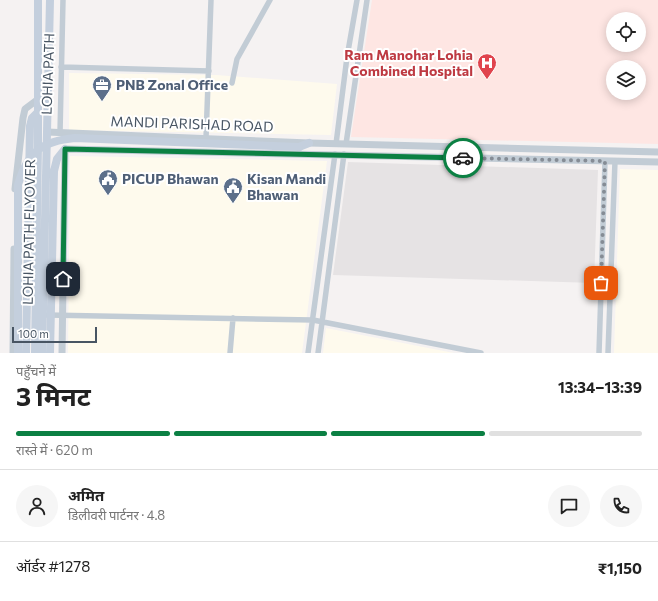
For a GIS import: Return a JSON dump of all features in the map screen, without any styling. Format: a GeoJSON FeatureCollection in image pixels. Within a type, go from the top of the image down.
{"type":"FeatureCollection","features":[{"type":"Feature","properties":{"kind":"main road","name":"LOHIA PATH"},"geometry":{"type":"LineString","coordinates":[[37,89],[38,0]]}},
{"type":"Feature","properties":{"kind":"main road","name":"LOHIA PATH"},"geometry":{"type":"LineString","coordinates":[[46,149],[50,0]]}},
{"type":"Feature","properties":{"kind":"main road","name":"LOHIA PATH FLYOVER"},"geometry":{"type":"LineString","coordinates":[[35,353],[37,89]]}},
{"type":"Feature","properties":{"kind":"main road","name":"LOHIA PATH FLYOVER"},"geometry":{"type":"LineString","coordinates":[[26,353],[30,126],[32,118],[37,113]]}},
{"type":"Feature","properties":{"kind":"main road"},"geometry":{"type":"LineString","coordinates":[[18,353],[18,185],[22,170],[34,152],[59,140],[75,138],[299,147],[309,143]]}},
{"type":"Feature","properties":{"kind":"main road","name":"LOHIA PATH FLYOVER"},"geometry":{"type":"LineString","coordinates":[[42,353],[46,149]]}},
{"type":"Feature","properties":{"kind":"main road","name":"LOHIA PATH FLYOVER"},"geometry":{"type":"LineString","coordinates":[[50,353],[54,171],[57,159],[65,149]]}},
{"type":"Feature","properties":{"kind":"street"},"geometry":{"type":"LineString","coordinates":[[60,133],[63,0]]}},
{"type":"Feature","properties":{"kind":"street"},"geometry":{"type":"LineString","coordinates":[[206,138],[211,0]]}},
{"type":"Feature","properties":{"kind":"street"},"geometry":{"type":"LineString","coordinates":[[232,83],[237,59],[270,0]]}},
{"type":"Feature","properties":{"kind":"street"},"geometry":{"type":"LineString","coordinates":[[336,144],[358,0]]}},
{"type":"Feature","properties":{"kind":"street"},"geometry":{"type":"LineString","coordinates":[[346,144],[367,0]]}},
{"type":"Feature","properties":{"kind":"street"},"geometry":{"type":"LineString","coordinates":[[355,18],[363,22]]}},
{"type":"Feature","properties":{"kind":"street"},"geometry":{"type":"LineString","coordinates":[[352,33],[363,22]]}},
{"type":"Feature","properties":{"kind":"street"},"geometry":{"type":"LineString","coordinates":[[61,67],[209,71]]}},
{"type":"Feature","properties":{"kind":"street"},"geometry":{"type":"LineString","coordinates":[[13,353],[15,175],[25,109],[37,100]]}},
{"type":"Feature","properties":{"kind":"street","name":"MANDI PARISHAD ROAD"},"geometry":{"type":"LineString","coordinates":[[47,132],[336,144],[658,152]]}},
{"type":"Feature","properties":{"kind":"street"},"geometry":{"type":"LineString","coordinates":[[93,133],[93,149]]}},
{"type":"Feature","properties":{"kind":"street"},"geometry":{"type":"LineString","coordinates":[[62,353],[65,149],[658,162]]}},
{"type":"Feature","properties":{"kind":"street"},"geometry":{"type":"LineString","coordinates":[[308,353],[335,154]]}},
{"type":"Feature","properties":{"kind":"street"},"geometry":{"type":"LineString","coordinates":[[318,353],[344,154]]}},
{"type":"Feature","properties":{"kind":"street"},"geometry":{"type":"LineString","coordinates":[[598,353],[605,161]]}},
{"type":"Feature","properties":{"kind":"street"},"geometry":{"type":"LineString","coordinates":[[608,353],[615,161]]}},
{"type":"Feature","properties":{"kind":"street"},"geometry":{"type":"LineString","coordinates":[[43,315],[312,320],[481,353]]}},
{"type":"Feature","properties":{"kind":"street"},"geometry":{"type":"LineString","coordinates":[[230,353],[233,318]]}},
{"type":"Feature","properties":{"kind":"shaded area","name":"Ram Manohar Lohia Combined Hospital"},"geometry":{"type":"Polygon","coordinates":[[[372,0],[658,0],[658,144],[351,137],[372,0]]]}},
{"type":"Feature","properties":{"kind":"shaded area"},"geometry":{"type":"Polygon","coordinates":[[[69,73],[216,75],[337,84],[331,135],[69,130],[69,73]]]}},
{"type":"Feature","properties":{"kind":"shaded area"},"geometry":{"type":"Polygon","coordinates":[[[70,156],[327,161],[302,353],[68,353],[70,156]]]}},
{"type":"Feature","properties":{"kind":"shaded area"},"geometry":{"type":"Polygon","coordinates":[[[348,162],[598,170],[594,283],[333,275],[348,162]]]}},
{"type":"Feature","properties":{"kind":"shaded area"},"geometry":{"type":"Polygon","coordinates":[[[620,169],[658,170],[658,353],[614,353],[620,169]]]}},
{"type":"Feature","properties":{"kind":"shaded area"},"geometry":{"type":"Polygon","coordinates":[[[326,328],[454,353],[323,353],[326,328]]]}},
{"type":"Feature","properties":{"kind":"way so far"},"geometry":{"type":"LineString","coordinates":[[463,158],[605,161],[601,283]]}},
{"type":"Feature","properties":{"kind":"place","name":"Ram Manohar Lohia Combined Hospital"},"geometry":{"type":"Point","coordinates":[487,80]}},
{"type":"Feature","properties":{"kind":"place","name":"PNB Zonal Office"},"geometry":{"type":"Point","coordinates":[102,102]}},
{"type":"Feature","properties":{"kind":"place","name":"PICUP Bhawan"},"geometry":{"type":"Point","coordinates":[108,196]}},
{"type":"Feature","properties":{"kind":"place","name":"Kisan Mandi Bhawan"},"geometry":{"type":"Point","coordinates":[233,204]}},
{"type":"Feature","properties":{"kind":"route"},"geometry":{"type":"LineString","coordinates":[[63,279],[65,149],[463,158]]}}]}
